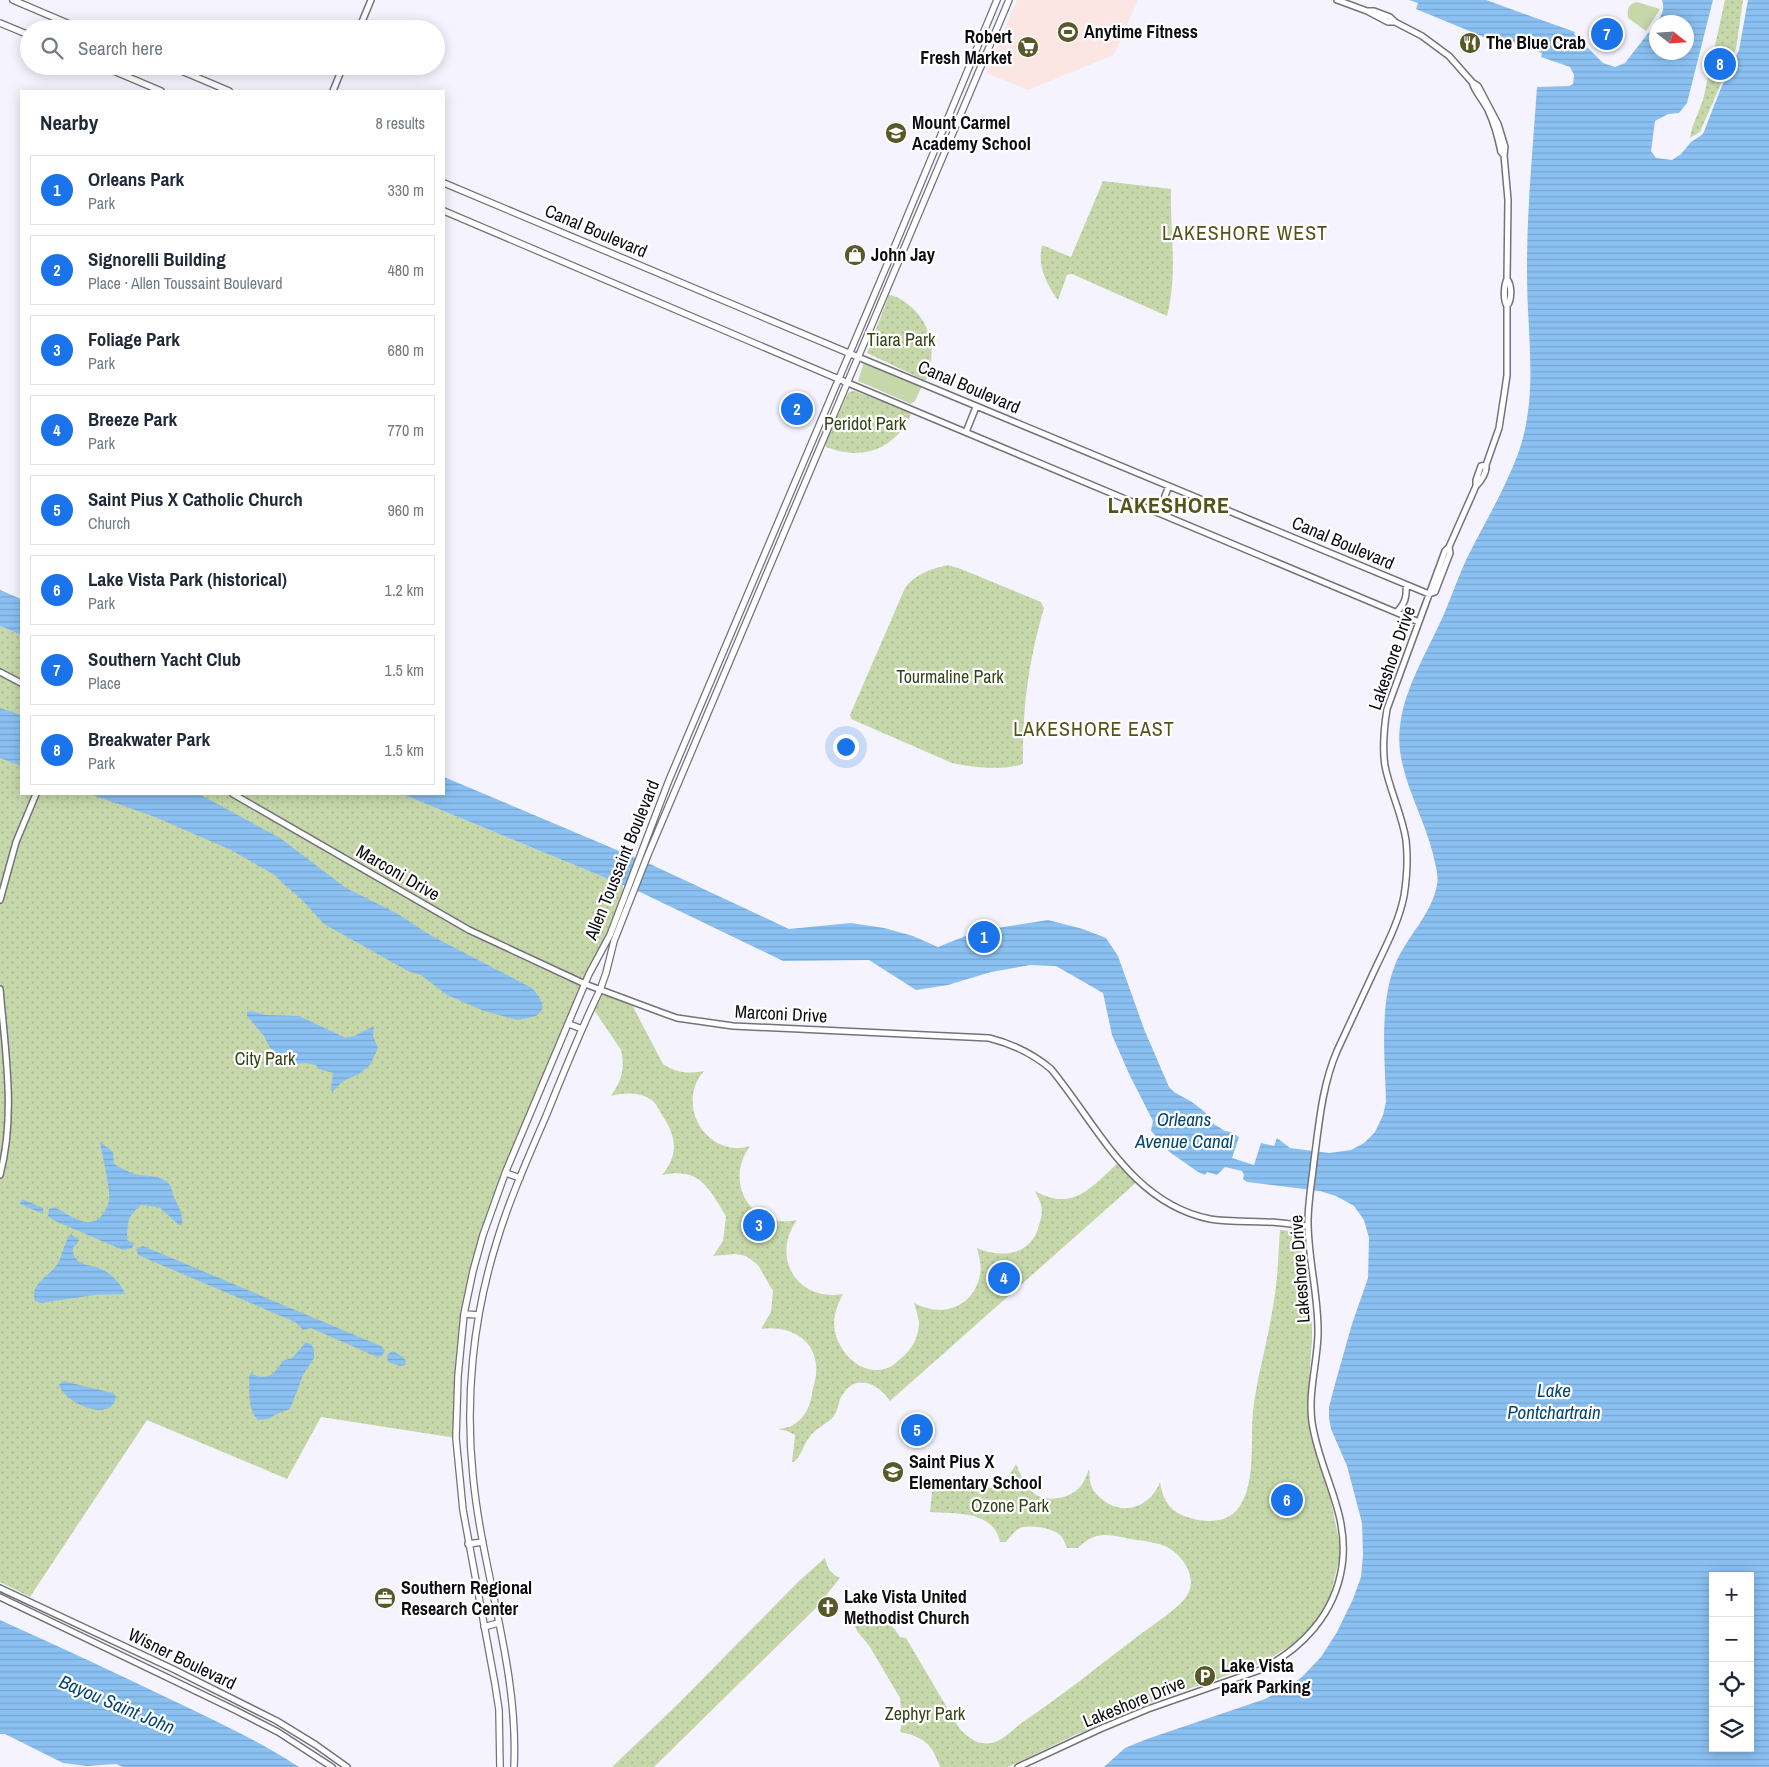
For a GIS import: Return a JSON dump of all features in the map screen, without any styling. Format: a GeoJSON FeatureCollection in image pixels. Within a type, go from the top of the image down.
{"type":"FeatureCollection","features":[{"type":"Feature","properties":{"kind":"main road"},"geometry":{"type":"LineString","coordinates":[[13,0],[60,20]]}},
{"type":"Feature","properties":{"kind":"main road","name":"Allen Toussaint Boulevard"},"geometry":{"type":"LineString","coordinates":[[514,1767],[511,1693],[483,1542],[473,1475],[471,1440],[471,1387],[479,1315],[496,1245],[520,1178],[600,990],[651,826],[996,0]]}},
{"type":"Feature","properties":{"kind":"main road","name":"Allen Toussaint Boulevard"},"geometry":{"type":"LineString","coordinates":[[643,856],[659,829],[1009,0]]}},
{"type":"Feature","properties":{"kind":"main road"},"geometry":{"type":"LineString","coordinates":[[0,23],[20,31]]}},
{"type":"Feature","properties":{"kind":"main road"},"geometry":{"type":"LineString","coordinates":[[123,75],[159,90]]}},
{"type":"Feature","properties":{"kind":"main road"},"geometry":{"type":"LineString","coordinates":[[191,75],[227,90]]}},
{"type":"Feature","properties":{"kind":"main road","name":"Canal Boulevard"},"geometry":{"type":"LineString","coordinates":[[445,183],[858,357]]}},
{"type":"Feature","properties":{"kind":"main road"},"geometry":{"type":"LineString","coordinates":[[445,211],[848,383]]}},
{"type":"Feature","properties":{"kind":"main road"},"geometry":{"type":"LineString","coordinates":[[896,241],[906,245]]}},
{"type":"Feature","properties":{"kind":"main road"},"geometry":{"type":"LineString","coordinates":[[865,315],[874,319]]}},
{"type":"Feature","properties":{"kind":"main road"},"geometry":{"type":"LineString","coordinates":[[827,405],[836,410]]}},
{"type":"Feature","properties":{"kind":"main road"},"geometry":{"type":"LineString","coordinates":[[798,477],[806,481]]}},
{"type":"Feature","properties":{"kind":"main road"},"geometry":{"type":"LineString","coordinates":[[651,826],[659,829]]}},
{"type":"Feature","properties":{"kind":"main road","name":"Allen Toussaint Boulevard"},"geometry":{"type":"LineString","coordinates":[[500,1767],[500,1730],[495,1684],[468,1544],[460,1484],[456,1423],[464,1314],[483,1235],[506,1173],[585,984],[629,893]]}},
{"type":"Feature","properties":{"kind":"main road"},"geometry":{"type":"LineString","coordinates":[[568,1024],[582,1030]]}},
{"type":"Feature","properties":{"kind":"main road"},"geometry":{"type":"LineString","coordinates":[[506,1173],[520,1178]]}},
{"type":"Feature","properties":{"kind":"main road"},"geometry":{"type":"LineString","coordinates":[[464,1314],[479,1315]]}},
{"type":"Feature","properties":{"kind":"main road"},"geometry":{"type":"LineString","coordinates":[[468,1544],[483,1542]]}},
{"type":"Feature","properties":{"kind":"main road"},"geometry":{"type":"LineString","coordinates":[[484,1627],[498,1623]]}},
{"type":"Feature","properties":{"kind":"main road"},"geometry":{"type":"LineString","coordinates":[[500,1730],[513,1729]]}},
{"type":"Feature","properties":{"kind":"street"},"geometry":{"type":"LineString","coordinates":[[363,20],[371,0]]}},
{"type":"Feature","properties":{"kind":"street","name":"Lakeshore Drive"},"geometry":{"type":"LineString","coordinates":[[1018,1767],[1148,1709],[1260,1670],[1274,1663],[1306,1638],[1329,1607],[1340,1578],[1343,1545],[1339,1511],[1316,1445],[1312,1420],[1312,1391],[1318,1334],[1308,1226],[1316,1147],[1325,1086],[1336,1054],[1387,945],[1400,912],[1407,875],[1406,839],[1385,765],[1383,749],[1387,710],[1445,551],[1449,547],[1476,486],[1476,480],[1482,466],[1486,465],[1499,428],[1507,374],[1507,306],[1510,302],[1510,283],[1507,279],[1508,200],[1505,147],[1498,124],[1478,86],[1438,47],[1422,36],[1395,22],[1390,17],[1337,0]]}},
{"type":"Feature","properties":{"kind":"street"},"geometry":{"type":"LineString","coordinates":[[333,90],[339,75]]}},
{"type":"Feature","properties":{"kind":"street","name":"Canal Boulevard"},"geometry":{"type":"LineString","coordinates":[[858,357],[1429,594]]}},
{"type":"Feature","properties":{"kind":"street"},"geometry":{"type":"LineString","coordinates":[[848,383],[1419,622]]}},
{"type":"Feature","properties":{"kind":"street"},"geometry":{"type":"LineString","coordinates":[[966,432],[976,406]]}},
{"type":"Feature","properties":{"kind":"street"},"geometry":{"type":"LineString","coordinates":[[1158,513],[1169,486]]}},
{"type":"Feature","properties":{"kind":"street"},"geometry":{"type":"LineString","coordinates":[[1397,612],[1407,597],[1406,585]]}},
{"type":"Feature","properties":{"kind":"street"},"geometry":{"type":"LineString","coordinates":[[0,672],[20,682]]}},
{"type":"Feature","properties":{"kind":"street"},"geometry":{"type":"LineString","coordinates":[[0,900],[16,842],[36,795]]}},
{"type":"Feature","properties":{"kind":"street","name":"Marconi Drive"},"geometry":{"type":"LineString","coordinates":[[235,795],[468,930],[585,984],[677,1018],[711,1024],[982,1037],[1014,1045],[1041,1060],[1051,1069],[1120,1161],[1138,1181],[1157,1197],[1190,1213],[1211,1219],[1308,1226]]}},
{"type":"Feature","properties":{"kind":"street"},"geometry":{"type":"LineString","coordinates":[[0,989],[8,1099],[6,1145],[0,1175]]}},
{"type":"Feature","properties":{"kind":"street","name":"Wisner Boulevard"},"geometry":{"type":"LineString","coordinates":[[0,1588],[173,1669],[277,1721],[347,1767]]}},
{"type":"Feature","properties":{"kind":"street","name":"Wisner Boulevard"},"geometry":{"type":"LineString","coordinates":[[0,1597],[278,1732],[332,1767]]}},
{"type":"Feature","properties":{"kind":"shaded area"},"geometry":{"type":"Polygon","coordinates":[[[1017,0],[1138,0],[1114,55],[1028,90],[986,73],[1017,0]]]}},
{"type":"Feature","properties":{"kind":"green space"},"geometry":{"type":"Polygon","coordinates":[[[1725,0],[1743,0],[1736,49],[1700,132],[1690,138],[1703,100],[1725,0]]]}},
{"type":"Feature","properties":{"kind":"green space"},"geometry":{"type":"Polygon","coordinates":[[[1637,2],[1660,9],[1656,15],[1649,15],[1649,26],[1646,31],[1628,18],[1629,7],[1637,2]]]}},
{"type":"Feature","properties":{"kind":"green space"},"geometry":{"type":"Polygon","coordinates":[[[1103,181],[1171,189],[1173,269],[1167,316],[1072,274],[1067,275],[1058,300],[1046,281],[1041,260],[1042,245],[1071,257],[1103,181]]]}},
{"type":"Feature","properties":{"kind":"green space","name":"Tiara Park"},"geometry":{"type":"Polygon","coordinates":[[[889,295],[895,296],[910,306],[928,330],[932,350],[926,380],[867,353],[889,295]]]}},
{"type":"Feature","properties":{"kind":"green space"},"geometry":{"type":"Polygon","coordinates":[[[864,362],[922,386],[915,401],[911,404],[858,381],[864,362]]]}},
{"type":"Feature","properties":{"kind":"green space","name":"Peridot Park"},"geometry":{"type":"Polygon","coordinates":[[[852,391],[909,412],[911,415],[896,437],[876,449],[852,453],[826,447],[825,444],[848,393],[852,391]]]}},
{"type":"Feature","properties":{"kind":"green space","name":"Tourmaline Park"},"geometry":{"type":"Polygon","coordinates":[[[948,565],[1041,602],[1044,608],[1030,665],[1025,704],[1023,763],[1020,765],[986,768],[952,763],[851,719],[850,715],[905,588],[924,573],[948,565]]]}},
{"type":"Feature","properties":{"kind":"green space","name":"City Park"},"geometry":{"type":"Polygon","coordinates":[[[0,626],[20,635],[20,795],[404,795],[623,885],[623,902],[595,962],[493,1205],[464,1314],[456,1438],[321,1417],[287,1479],[147,1420],[30,1597],[0,1582],[0,626]]]}},
{"type":"Feature","properties":{"kind":"green space"},"geometry":{"type":"Polygon","coordinates":[[[600,990],[630,1001],[663,1064],[683,1072],[704,1071],[697,1082],[693,1094],[693,1107],[696,1119],[702,1130],[711,1139],[722,1145],[737,1148],[750,1146],[742,1160],[740,1175],[741,1188],[746,1201],[755,1211],[767,1218],[781,1221],[797,1220],[789,1234],[786,1249],[788,1262],[793,1274],[802,1284],[813,1291],[827,1295],[843,1294],[835,1313],[835,1332],[840,1345],[848,1357],[866,1368],[880,1370],[888,1368],[911,1347],[919,1328],[919,1320],[914,1303],[935,1310],[945,1309],[955,1307],[971,1295],[981,1272],[977,1248],[996,1253],[1006,1253],[1015,1252],[1030,1243],[1040,1223],[1042,1213],[1042,1208],[1035,1191],[1049,1197],[1072,1198],[1082,1194],[1120,1161],[1138,1181],[890,1401],[880,1390],[867,1383],[854,1384],[848,1388],[841,1396],[834,1416],[810,1436],[797,1459],[792,1462],[795,1435],[778,1429],[796,1423],[808,1407],[816,1374],[814,1355],[804,1340],[789,1331],[770,1328],[761,1329],[771,1312],[773,1291],[758,1265],[746,1256],[735,1254],[713,1256],[723,1241],[726,1216],[714,1196],[702,1182],[686,1174],[662,1175],[671,1161],[674,1147],[668,1126],[653,1101],[638,1094],[627,1093],[611,1096],[622,1074],[622,1057],[621,1050],[592,1007],[600,990]]]}},
{"type":"Feature","properties":{"kind":"green space"},"geometry":{"type":"Polygon","coordinates":[[[1280,1230],[1299,1232],[1312,1316],[1307,1408],[1311,1438],[1330,1497],[1340,1545],[1340,1555],[1330,1597],[1321,1613],[1313,1625],[1295,1643],[1262,1663],[1146,1704],[1008,1767],[940,1767],[934,1753],[926,1743],[915,1736],[900,1732],[902,1720],[900,1698],[870,1647],[857,1631],[848,1609],[864,1615],[881,1613],[900,1637],[906,1638],[959,1728],[975,1741],[984,1743],[995,1742],[1005,1737],[1174,1610],[1188,1594],[1191,1580],[1183,1561],[1167,1547],[1160,1544],[1105,1535],[1092,1538],[1078,1548],[1067,1548],[1063,1538],[1054,1531],[1030,1526],[1020,1528],[1006,1542],[1000,1542],[990,1524],[982,1519],[962,1514],[930,1512],[933,1482],[990,1488],[1007,1479],[1016,1464],[1024,1482],[1031,1491],[1036,1495],[1054,1499],[1067,1496],[1078,1489],[1089,1469],[1091,1485],[1096,1493],[1111,1505],[1120,1508],[1128,1508],[1144,1503],[1156,1490],[1160,1482],[1166,1502],[1182,1515],[1210,1521],[1224,1519],[1231,1515],[1243,1501],[1250,1477],[1253,1411],[1275,1297],[1280,1230]]]}},
{"type":"Feature","properties":{"kind":"green space"},"geometry":{"type":"Polygon","coordinates":[[[825,1558],[830,1570],[840,1578],[816,1608],[654,1767],[612,1767],[679,1703],[799,1581],[825,1558]]]}},
{"type":"Feature","properties":{"kind":"water","name":"Lake Pontchartrain"},"geometry":{"type":"Polygon","coordinates":[[[1409,0],[1486,0],[1575,32],[1574,34],[1603,63],[1615,67],[1625,63],[1649,32],[1649,60],[1694,60],[1694,15],[1661,15],[1662,0],[1713,0],[1687,103],[1679,113],[1668,114],[1655,121],[1651,151],[1656,158],[1672,160],[1681,154],[1691,142],[1703,134],[1721,88],[1739,50],[1748,0],[1769,0],[1769,1767],[1104,1767],[1125,1748],[1265,1699],[1287,1688],[1302,1677],[1321,1657],[1337,1632],[1353,1599],[1361,1577],[1363,1555],[1362,1523],[1347,1466],[1331,1429],[1329,1407],[1352,1324],[1368,1278],[1369,1238],[1364,1220],[1354,1206],[1336,1196],[1320,1191],[1247,1182],[1243,1179],[1242,1171],[1225,1167],[1217,1175],[1207,1172],[1205,1175],[1161,1146],[1160,1140],[1151,1131],[1153,1121],[1112,1035],[1103,993],[1056,966],[1030,965],[991,972],[948,985],[916,990],[869,960],[783,961],[640,892],[404,795],[445,795],[445,777],[650,864],[789,929],[851,923],[884,928],[913,936],[938,947],[978,931],[1048,920],[1083,929],[1106,938],[1118,956],[1144,1029],[1169,1087],[1206,1113],[1209,1121],[1239,1137],[1232,1158],[1254,1165],[1261,1143],[1274,1146],[1277,1138],[1290,1148],[1329,1153],[1351,1150],[1364,1143],[1375,1132],[1383,1115],[1386,1102],[1384,1032],[1390,980],[1405,945],[1429,907],[1437,885],[1437,873],[1433,854],[1410,791],[1401,758],[1399,742],[1402,713],[1415,675],[1442,619],[1467,558],[1515,462],[1526,426],[1530,381],[1527,245],[1537,87],[1569,86],[1573,84],[1574,75],[1570,67],[1541,57],[1542,53],[1503,38],[1496,42],[1416,9],[1418,3],[1409,0]]]}},
{"type":"Feature","properties":{"kind":"water"},"geometry":{"type":"Polygon","coordinates":[[[0,590],[20,599],[20,635],[0,626],[0,590]]]}},
{"type":"Feature","properties":{"kind":"water"},"geometry":{"type":"Polygon","coordinates":[[[0,708],[20,715],[20,766],[0,758],[0,708]]]}},
{"type":"Feature","properties":{"kind":"water"},"geometry":{"type":"Polygon","coordinates":[[[93,795],[201,795],[280,838],[346,888],[398,914],[430,935],[532,988],[540,998],[543,1007],[536,1016],[518,1020],[484,1011],[447,995],[421,975],[408,971],[324,924],[305,903],[273,874],[231,850],[155,817],[93,795]]]}},
{"type":"Feature","properties":{"kind":"water"},"geometry":{"type":"Polygon","coordinates":[[[252,1011],[265,1015],[299,1016],[346,1038],[374,1026],[373,1036],[378,1048],[370,1065],[359,1074],[343,1081],[332,1092],[333,1073],[319,1069],[316,1065],[287,1062],[280,1057],[270,1048],[264,1036],[247,1016],[247,1012],[252,1011]]]}},
{"type":"Feature","properties":{"kind":"water"},"geometry":{"type":"Polygon","coordinates":[[[100,1142],[113,1152],[114,1164],[132,1173],[160,1178],[168,1183],[181,1212],[182,1225],[179,1225],[159,1207],[141,1205],[130,1217],[128,1225],[127,1240],[134,1244],[132,1248],[123,1250],[55,1221],[48,1216],[49,1209],[54,1207],[78,1220],[90,1222],[98,1219],[104,1212],[108,1204],[109,1195],[100,1142]]]}},
{"type":"Feature","properties":{"kind":"water"},"geometry":{"type":"Polygon","coordinates":[[[22,1199],[43,1208],[43,1212],[41,1213],[20,1204],[22,1199]]]}},
{"type":"Feature","properties":{"kind":"water"},"geometry":{"type":"Polygon","coordinates":[[[71,1234],[79,1240],[73,1247],[75,1258],[82,1263],[109,1273],[119,1283],[125,1294],[94,1295],[41,1303],[35,1301],[34,1295],[37,1286],[56,1266],[71,1234]]]}},
{"type":"Feature","properties":{"kind":"water"},"geometry":{"type":"Polygon","coordinates":[[[143,1246],[381,1346],[385,1350],[382,1356],[377,1357],[311,1328],[303,1330],[295,1322],[138,1255],[136,1249],[143,1246]]]}},
{"type":"Feature","properties":{"kind":"water"},"geometry":{"type":"Polygon","coordinates":[[[306,1342],[311,1344],[314,1349],[314,1358],[303,1375],[290,1409],[268,1419],[258,1420],[252,1410],[249,1376],[251,1373],[256,1376],[265,1377],[273,1373],[282,1361],[292,1358],[306,1342]]]}},
{"type":"Feature","properties":{"kind":"water"},"geometry":{"type":"Polygon","coordinates":[[[393,1351],[403,1357],[406,1361],[405,1365],[400,1366],[388,1362],[387,1355],[393,1351]]]}},
{"type":"Feature","properties":{"kind":"water"},"geometry":{"type":"Polygon","coordinates":[[[63,1381],[113,1393],[116,1396],[113,1404],[107,1409],[89,1408],[70,1399],[63,1392],[59,1385],[63,1381]]]}},
{"type":"Feature","properties":{"kind":"water","name":"Bayou Saint John"},"geometry":{"type":"Polygon","coordinates":[[[0,1620],[221,1724],[299,1767],[123,1767],[116,1764],[87,1766],[63,1763],[5,1734],[0,1734],[0,1620]]]}},
{"type":"Feature","properties":{"kind":"place","name":"Anytime Fitness"},"geometry":{"type":"Point","coordinates":[1068,32]}},
{"type":"Feature","properties":{"kind":"place","name":"Southern Yacht Club"},"geometry":{"type":"Point","coordinates":[1607,34]}},
{"type":"Feature","properties":{"kind":"place","name":"The Blue Crab"},"geometry":{"type":"Point","coordinates":[1470,43]}},
{"type":"Feature","properties":{"kind":"place","name":"Robert Fresh Market"},"geometry":{"type":"Point","coordinates":[1028,47]}},
{"type":"Feature","properties":{"kind":"place","name":"Breakwater Park"},"geometry":{"type":"Point","coordinates":[1720,64]}},
{"type":"Feature","properties":{"kind":"place","name":"Mount Carmel Academy School"},"geometry":{"type":"Point","coordinates":[896,133]}},
{"type":"Feature","properties":{"kind":"place","name":"John Jay"},"geometry":{"type":"Point","coordinates":[855,255]}},
{"type":"Feature","properties":{"kind":"place","name":"Signorelli Building"},"geometry":{"type":"Point","coordinates":[797,409]}},
{"type":"Feature","properties":{"kind":"place","name":"Orleans Park"},"geometry":{"type":"Point","coordinates":[984,937]}},
{"type":"Feature","properties":{"kind":"place","name":"Foliage Park"},"geometry":{"type":"Point","coordinates":[759,1225]}},
{"type":"Feature","properties":{"kind":"place","name":"Breeze Park"},"geometry":{"type":"Point","coordinates":[1004,1278]}},
{"type":"Feature","properties":{"kind":"place","name":"Saint Pius X Catholic Church"},"geometry":{"type":"Point","coordinates":[917,1430]}},
{"type":"Feature","properties":{"kind":"place","name":"Saint Pius X Elementary School"},"geometry":{"type":"Point","coordinates":[893,1472]}},
{"type":"Feature","properties":{"kind":"place","name":"Lake Vista Park (historical)"},"geometry":{"type":"Point","coordinates":[1287,1500]}},
{"type":"Feature","properties":{"kind":"place","name":"Southern Regional Research Center"},"geometry":{"type":"Point","coordinates":[385,1598]}},
{"type":"Feature","properties":{"kind":"place","name":"Lake Vista United Methodist Church"},"geometry":{"type":"Point","coordinates":[828,1607]}},
{"type":"Feature","properties":{"kind":"place","name":"Lake Vista park Parking"},"geometry":{"type":"Point","coordinates":[1205,1676]}},
{"type":"Feature","properties":{"kind":"district","name":"LAKESHORE WEST"},"geometry":{"type":"Point","coordinates":[1245,233]}},
{"type":"Feature","properties":{"kind":"district","name":"LAKESHORE"},"geometry":{"type":"Point","coordinates":[1169,505]}},
{"type":"Feature","properties":{"kind":"district","name":"LAKESHORE EAST"},"geometry":{"type":"Point","coordinates":[1094,729]}},
{"type":"Feature","properties":{"kind":"water label","name":"Orleans Avenue Canal"},"geometry":{"type":"Point","coordinates":[1184,1130]}},
{"type":"Feature","properties":{"kind":"park label","name":"Ozone Park"},"geometry":{"type":"Point","coordinates":[1010,1506]}},
{"type":"Feature","properties":{"kind":"park label","name":"Zephyr Park"},"geometry":{"type":"Point","coordinates":[925,1714]}}]}
